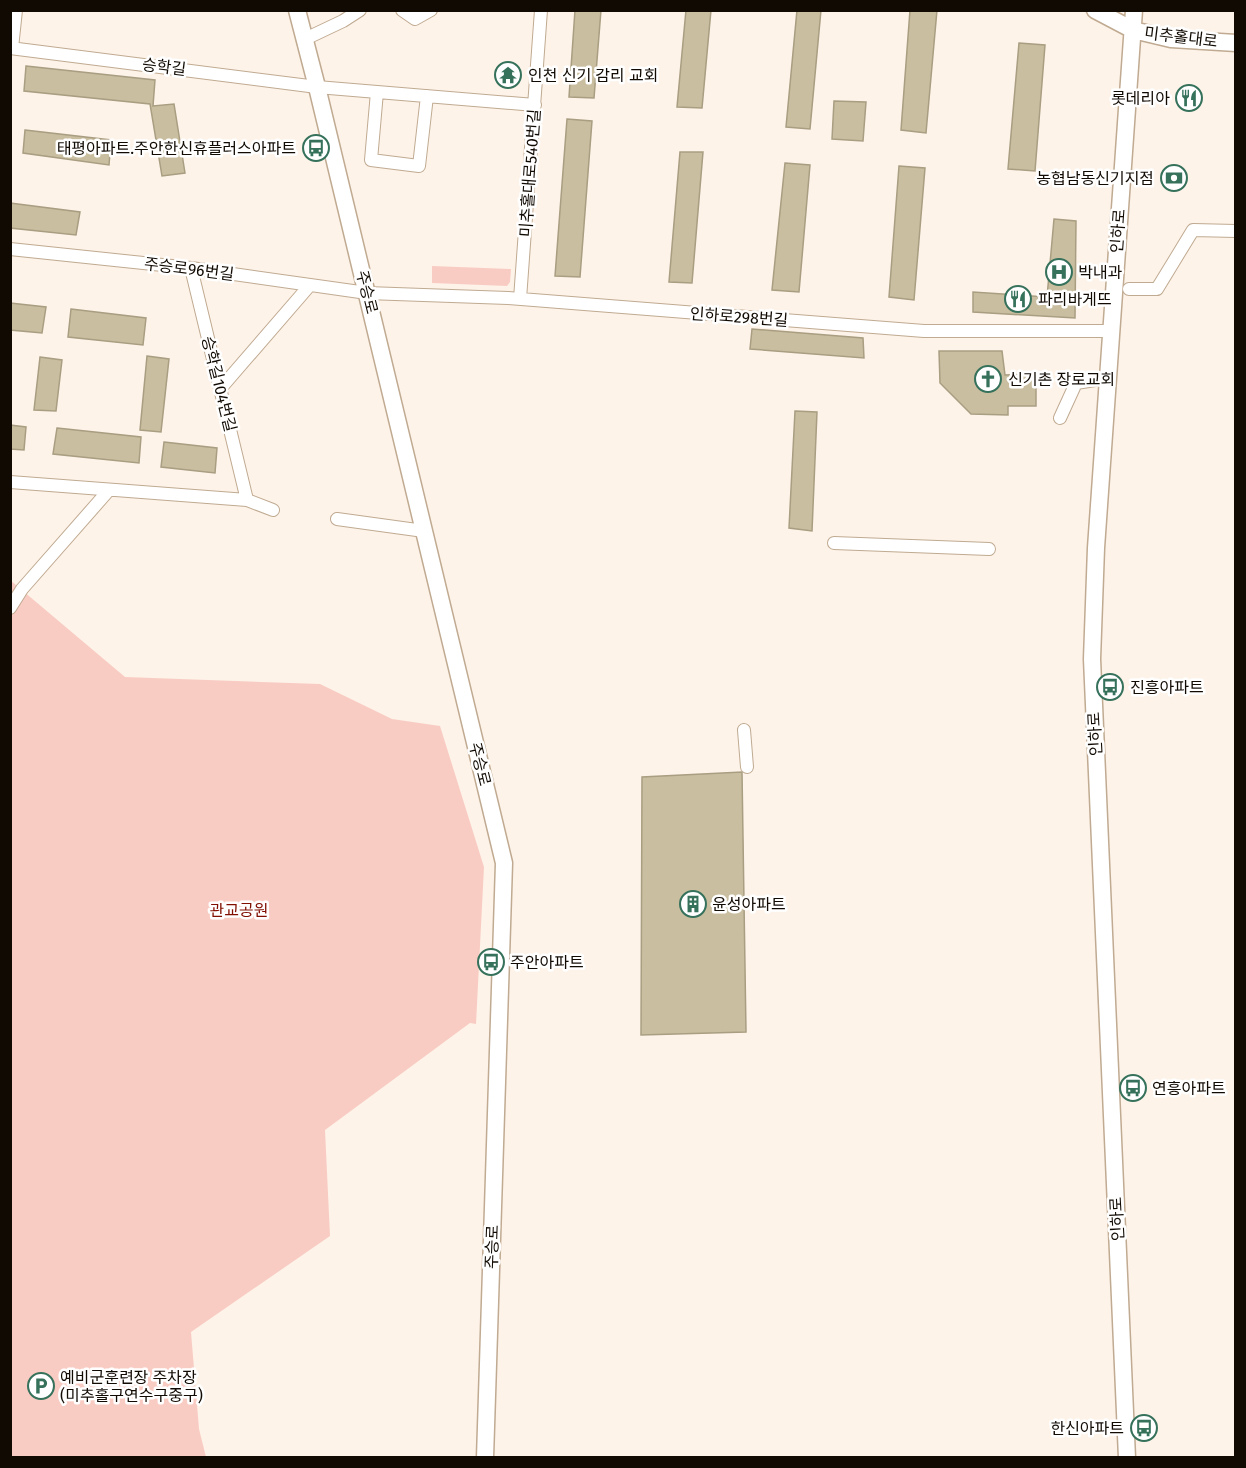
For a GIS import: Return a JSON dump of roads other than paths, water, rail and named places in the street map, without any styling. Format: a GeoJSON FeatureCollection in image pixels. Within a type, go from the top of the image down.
{"type":"FeatureCollection","features":[{"type":"Feature","properties":{"kind":"main road","name":"주승로"},"geometry":{"type":"LineString","coordinates":[[297,10],[504,863],[485,1458]]}},
{"type":"Feature","properties":{"kind":"main road","name":"미추홀대로"},"geometry":{"type":"LineString","coordinates":[[1095,10],[1133,30],[1171,39],[1236,43]]}},
{"type":"Feature","properties":{"kind":"main road","name":"인하로"},"geometry":{"type":"LineString","coordinates":[[1127,1458],[1092,659],[1096,548],[1134,10]]}},
{"type":"Feature","properties":{"kind":"street"},"geometry":{"type":"LineString","coordinates":[[11,48],[16,10]]}},
{"type":"Feature","properties":{"kind":"street"},"geometry":{"type":"LineString","coordinates":[[305,39],[343,21],[360,10]]}},
{"type":"Feature","properties":{"kind":"street"},"geometry":{"type":"LineString","coordinates":[[402,10],[415,19],[430,10]]}},
{"type":"Feature","properties":{"kind":"street","name":"미추홀대로540번길"},"geometry":{"type":"LineString","coordinates":[[520,299],[541,10]]}},
{"type":"Feature","properties":{"kind":"street","name":"승학길"},"geometry":{"type":"LineString","coordinates":[[11,48],[317,87]]}},
{"type":"Feature","properties":{"kind":"street"},"geometry":{"type":"LineString","coordinates":[[317,87],[535,105]]}},
{"type":"Feature","properties":{"kind":"street"},"geometry":{"type":"LineString","coordinates":[[377,92],[371,160],[419,166],[427,96]]}},
{"type":"Feature","properties":{"kind":"street"},"geometry":{"type":"LineString","coordinates":[[1129,289],[1158,289],[1193,230],[1236,231]]}},
{"type":"Feature","properties":{"kind":"street","name":"주승로96번길"},"geometry":{"type":"LineString","coordinates":[[10,249],[191,268],[367,293]]}},
{"type":"Feature","properties":{"kind":"street","name":"승학길104번길"},"geometry":{"type":"LineString","coordinates":[[191,268],[247,500]]}},
{"type":"Feature","properties":{"kind":"street"},"geometry":{"type":"LineString","coordinates":[[220,389],[310,285]]}},
{"type":"Feature","properties":{"kind":"street","name":"인하로298번길"},"geometry":{"type":"LineString","coordinates":[[367,293],[520,299],[924,330],[1111,332]]}},
{"type":"Feature","properties":{"kind":"street"},"geometry":{"type":"LineString","coordinates":[[1060,418],[1076,383],[1108,378]]}},
{"type":"Feature","properties":{"kind":"street"},"geometry":{"type":"LineString","coordinates":[[10,482],[247,500],[273,510]]}},
{"type":"Feature","properties":{"kind":"street"},"geometry":{"type":"LineString","coordinates":[[10,608],[22,589],[109,490]]}},
{"type":"Feature","properties":{"kind":"street"},"geometry":{"type":"LineString","coordinates":[[337,519],[424,531]]}},
{"type":"Feature","properties":{"kind":"street"},"geometry":{"type":"LineString","coordinates":[[834,543],[989,549]]}},
{"type":"Feature","properties":{"kind":"street"},"geometry":{"type":"LineString","coordinates":[[744,730],[747,767]]}},
{"type":"Feature","properties":{"kind":"place","name":"인천 신기 감리 교회"},"geometry":{"type":"Point","coordinates":[508,75]}},
{"type":"Feature","properties":{"kind":"place","name":"롯데리아"},"geometry":{"type":"Point","coordinates":[1189,98]}},
{"type":"Feature","properties":{"kind":"place","name":"태평아파트.주안한신휴플러스아파트"},"geometry":{"type":"Point","coordinates":[316,148]}},
{"type":"Feature","properties":{"kind":"place","name":"농협남동신기지점"},"geometry":{"type":"Point","coordinates":[1174,178]}},
{"type":"Feature","properties":{"kind":"place","name":"박내과"},"geometry":{"type":"Point","coordinates":[1059,272]}},
{"type":"Feature","properties":{"kind":"place","name":"파리바게뜨"},"geometry":{"type":"Point","coordinates":[1018,299]}},
{"type":"Feature","properties":{"kind":"place","name":"신기촌 장로교회"},"geometry":{"type":"Point","coordinates":[988,379]}},
{"type":"Feature","properties":{"kind":"place","name":"진흥아파트"},"geometry":{"type":"Point","coordinates":[1110,687]}},
{"type":"Feature","properties":{"kind":"place","name":"윤성아파트"},"geometry":{"type":"Point","coordinates":[693,904]}},
{"type":"Feature","properties":{"kind":"place","name":"주안아파트"},"geometry":{"type":"Point","coordinates":[491,962]}},
{"type":"Feature","properties":{"kind":"place","name":"연흥아파트"},"geometry":{"type":"Point","coordinates":[1133,1088]}},
{"type":"Feature","properties":{"kind":"place","name":"예비군훈련장 주차장 (미추홀구연수구중구)"},"geometry":{"type":"Point","coordinates":[41,1386]}},
{"type":"Feature","properties":{"kind":"place","name":"한신아파트"},"geometry":{"type":"Point","coordinates":[1144,1428]}},
{"type":"Feature","properties":{"kind":"park label","name":"관교공원"},"geometry":{"type":"Point","coordinates":[239,910]}}]}
